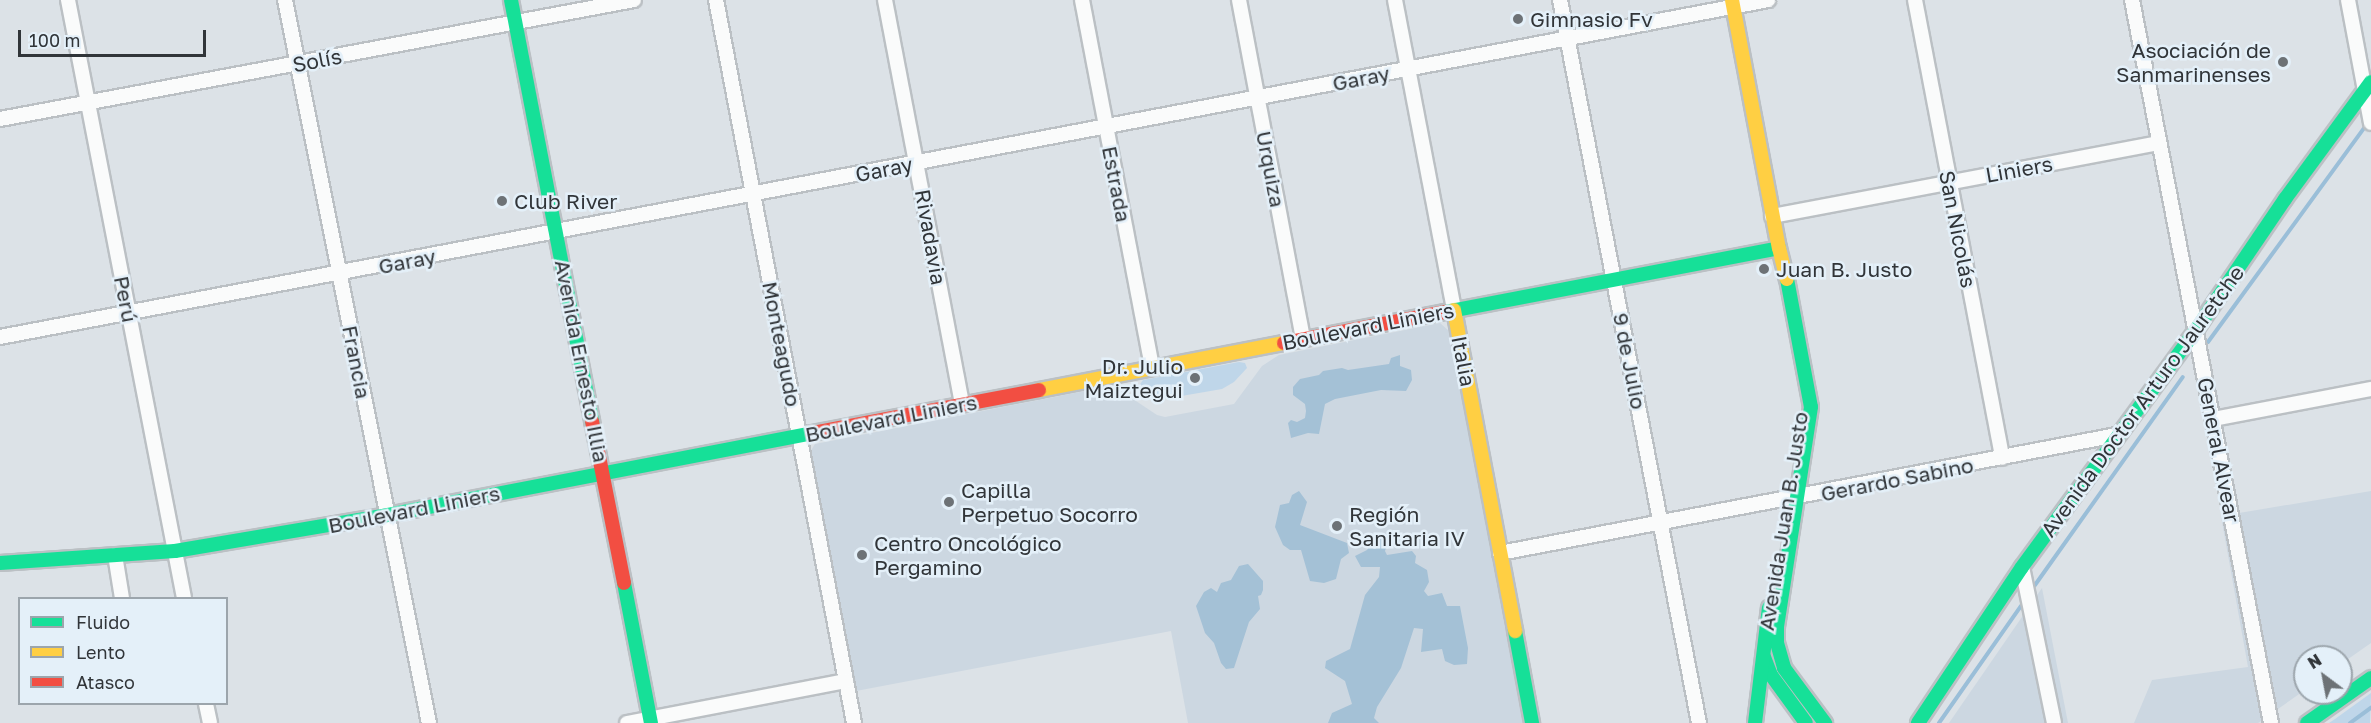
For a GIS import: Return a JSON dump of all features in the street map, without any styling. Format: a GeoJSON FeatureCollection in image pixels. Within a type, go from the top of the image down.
{"type":"FeatureCollection","features":[{"type":"Feature","properties":{"kind":"main road","name":"Avenida Ernesto Illia"},"geometry":{"type":"LineString","coordinates":[[511,0],[604,472],[650,721]]}},
{"type":"Feature","properties":{"kind":"main road","name":"Avenida Juan B. Justo"},"geometry":{"type":"LineString","coordinates":[[1733,3],[1779,248],[1802,407],[1777,627],[1779,656],[1784,668],[1825,723]]}},
{"type":"Feature","properties":{"kind":"main road","name":"Avenida Doctor Arturo Jauretche"},"geometry":{"type":"LineString","coordinates":[[1917,723],[2022,567],[2116,435],[2196,330],[2285,199],[2368,87]]}},
{"type":"Feature","properties":{"kind":"main road","name":"Boulevard Liniers"},"geometry":{"type":"LineString","coordinates":[[0,563],[175,551],[387,515],[1779,248]]}},
{"type":"Feature","properties":{"kind":"main road","name":"Italia"},"geometry":{"type":"LineString","coordinates":[[1454,310],[1532,723]]}},
{"type":"Feature","properties":{"kind":"main road","name":"Avenida Juan B. Justo"},"geometry":{"type":"LineString","coordinates":[[1755,723],[1762,652],[1792,499]]}},
{"type":"Feature","properties":{"kind":"main road"},"geometry":{"type":"LineString","coordinates":[[1762,652],[1771,675],[1806,723]]}},
{"type":"Feature","properties":{"kind":"main road"},"geometry":{"type":"LineString","coordinates":[[2307,723],[2371,678]]}},
{"type":"Feature","properties":{"kind":"street","name":"Perú"},"geometry":{"type":"LineString","coordinates":[[68,0],[184,597]]}},
{"type":"Feature","properties":{"kind":"street","name":"Francia"},"geometry":{"type":"LineString","coordinates":[[285,0],[429,723]]}},
{"type":"Feature","properties":{"kind":"street","name":"Solís"},"geometry":{"type":"LineString","coordinates":[[0,119],[634,0]]}},
{"type":"Feature","properties":{"kind":"street","name":"Monteagudo"},"geometry":{"type":"LineString","coordinates":[[716,0],[854,723]]}},
{"type":"Feature","properties":{"kind":"street","name":"Rivadavia"},"geometry":{"type":"LineString","coordinates":[[885,0],[962,404]]}},
{"type":"Feature","properties":{"kind":"street","name":"Estrada"},"geometry":{"type":"LineString","coordinates":[[1082,0],[1152,367]]}},
{"type":"Feature","properties":{"kind":"street","name":"Urquiza"},"geometry":{"type":"LineString","coordinates":[[1239,0],[1303,339]]}},
{"type":"Feature","properties":{"kind":"street","name":"Italia"},"geometry":{"type":"LineString","coordinates":[[1395,0],[1454,310]]}},
{"type":"Feature","properties":{"kind":"street","name":"9 de Julio"},"geometry":{"type":"LineString","coordinates":[[1560,0],[1699,723]]}},
{"type":"Feature","properties":{"kind":"street","name":"Garay"},"geometry":{"type":"LineString","coordinates":[[0,337],[1568,39],[1733,3],[1768,0]]}},
{"type":"Feature","properties":{"kind":"street","name":"San Nicolás"},"geometry":{"type":"LineString","coordinates":[[1915,0],[2002,458]]}},
{"type":"Feature","properties":{"kind":"street","name":"General Alvear"},"geometry":{"type":"LineString","coordinates":[[2132,0],[2271,723]]}},
{"type":"Feature","properties":{"kind":"street"},"geometry":{"type":"LineString","coordinates":[[2348,0],[2368,87],[2371,123]]}},
{"type":"Feature","properties":{"kind":"street","name":"Liniers"},"geometry":{"type":"LineString","coordinates":[[1772,216],[2159,143]]}},
{"type":"Feature","properties":{"kind":"street"},"geometry":{"type":"LineString","coordinates":[[2212,419],[2371,389]]}},
{"type":"Feature","properties":{"kind":"street","name":"Gerardo Sabino"},"geometry":{"type":"LineString","coordinates":[[1500,553],[1792,499],[2116,435]]}},
{"type":"Feature","properties":{"kind":"street"},"geometry":{"type":"LineString","coordinates":[[115,555],[122,597]]}},
{"type":"Feature","properties":{"kind":"street"},"geometry":{"type":"LineString","coordinates":[[2022,567],[2054,723]]}},
{"type":"Feature","properties":{"kind":"street"},"geometry":{"type":"LineString","coordinates":[[627,723],[650,721],[846,681]]}},
{"type":"Feature","properties":{"kind":"street"},"geometry":{"type":"LineString","coordinates":[[206,705],[210,723]]}},
{"type":"Feature","properties":{"kind":"shaded area"},"geometry":{"type":"Polygon","coordinates":[[[1440,323],[1449,331],[1523,723],[1188,723],[1171,631],[856,691],[810,452],[815,444],[1100,388],[1124,393],[1157,415],[1165,417],[1234,404],[1262,366],[1279,355],[1440,323]]]}},
{"type":"Feature","properties":{"kind":"shaded area"},"geometry":{"type":"Polygon","coordinates":[[[1400,355],[1400,366],[1411,370],[1412,380],[1406,391],[1381,390],[1335,399],[1325,404],[1319,434],[1308,433],[1291,438],[1288,423],[1291,420],[1297,422],[1305,418],[1305,404],[1293,395],[1293,387],[1300,379],[1319,375],[1323,371],[1389,364],[1391,358],[1400,355]]]}},
{"type":"Feature","properties":{"kind":"shaded area"},"geometry":{"type":"Polygon","coordinates":[[[1239,362],[1245,363],[1247,368],[1234,382],[1222,389],[1164,399],[1150,396],[1138,387],[1143,380],[1239,362]]]}},
{"type":"Feature","properties":{"kind":"shaded area"},"geometry":{"type":"Polygon","coordinates":[[[1299,491],[1307,502],[1300,525],[1347,543],[1349,553],[1341,559],[1336,579],[1324,583],[1310,581],[1301,550],[1290,550],[1283,545],[1275,527],[1280,505],[1289,503],[1292,495],[1299,491]]]}},
{"type":"Feature","properties":{"kind":"shaded area"},"geometry":{"type":"Polygon","coordinates":[[[2371,491],[2371,643],[2353,656],[2353,645],[2293,645],[2293,698],[2258,723],[2134,723],[2152,680],[2248,667],[2221,516],[2371,491]]]}},
{"type":"Feature","properties":{"kind":"shaded area"},"geometry":{"type":"Polygon","coordinates":[[[1382,536],[1389,538],[1385,551],[1387,555],[1412,551],[1416,556],[1415,563],[1427,570],[1429,582],[1424,591],[1428,596],[1442,593],[1447,606],[1460,606],[1468,648],[1467,664],[1454,665],[1445,661],[1442,649],[1421,652],[1423,629],[1414,628],[1401,668],[1377,707],[1374,718],[1379,723],[1328,723],[1332,713],[1352,704],[1345,681],[1325,668],[1326,661],[1350,649],[1365,595],[1379,577],[1380,567],[1361,567],[1355,556],[1367,550],[1373,541],[1382,536]]]}},
{"type":"Feature","properties":{"kind":"shaded area"},"geometry":{"type":"Polygon","coordinates":[[[1248,564],[1263,581],[1263,590],[1258,596],[1260,609],[1249,622],[1234,668],[1226,669],[1221,663],[1214,643],[1205,633],[1196,606],[1204,592],[1211,588],[1217,592],[1221,583],[1231,580],[1239,566],[1248,564]]]}},
{"type":"Feature","properties":{"kind":"shaded area"},"geometry":{"type":"Polygon","coordinates":[[[2042,588],[2068,723],[1949,723],[2042,588]]]}},
{"type":"Feature","properties":{"kind":"shaded area"},"geometry":{"type":"Polygon","coordinates":[[[2371,693],[2370,723],[2329,723],[2335,719],[2371,693]]]}},
{"type":"Feature","properties":{"kind":"waterway"},"geometry":{"type":"LineString","coordinates":[[2208,342],[2365,127]]}},
{"type":"Feature","properties":{"kind":"waterway"},"geometry":{"type":"LineString","coordinates":[[2035,585],[2183,377]]}},
{"type":"Feature","properties":{"kind":"waterway"},"geometry":{"type":"LineString","coordinates":[[1939,723],[2021,606]]}},
{"type":"Feature","properties":{"kind":"waterway"},"geometry":{"type":"LineString","coordinates":[[2350,723],[2371,708]]}},
{"type":"Feature","properties":{"kind":"traffic: fast"},"geometry":{"type":"LineString","coordinates":[[511,0],[592,421]]}},
{"type":"Feature","properties":{"kind":"traffic: fast"},"geometry":{"type":"LineString","coordinates":[[1918,723],[2022,567],[2196,330],[2285,199],[2371,82]]}},
{"type":"Feature","properties":{"kind":"traffic: fast"},"geometry":{"type":"LineString","coordinates":[[1445,312],[1779,248]]}},
{"type":"Feature","properties":{"kind":"traffic: fast"},"geometry":{"type":"LineString","coordinates":[[1787,279],[1811,407],[1777,627],[1777,643],[1784,668],[1825,723]]}},
{"type":"Feature","properties":{"kind":"traffic: fast"},"geometry":{"type":"LineString","coordinates":[[0,563],[175,551],[387,515],[812,433]]}},
{"type":"Feature","properties":{"kind":"traffic: fast"},"geometry":{"type":"LineString","coordinates":[[624,583],[651,723]]}},
{"type":"Feature","properties":{"kind":"traffic: fast"},"geometry":{"type":"LineString","coordinates":[[1755,723],[1769,608]]}},
{"type":"Feature","properties":{"kind":"traffic: fast"},"geometry":{"type":"LineString","coordinates":[[1515,631],[1532,723]]}},
{"type":"Feature","properties":{"kind":"traffic: fast"},"geometry":{"type":"LineString","coordinates":[[1764,657],[1771,675],[1806,723]]}},
{"type":"Feature","properties":{"kind":"traffic: fast"},"geometry":{"type":"LineString","coordinates":[[2307,723],[2371,678]]}},
{"type":"Feature","properties":{"kind":"traffic: slow"},"geometry":{"type":"LineString","coordinates":[[1732,0],[1779,248],[1787,279]]}},
{"type":"Feature","properties":{"kind":"traffic: slow"},"geometry":{"type":"LineString","coordinates":[[1454,310],[1515,631]]}},
{"type":"Feature","properties":{"kind":"traffic: slow"},"geometry":{"type":"LineString","coordinates":[[1039,390],[1284,343]]}},
{"type":"Feature","properties":{"kind":"traffic: jam"},"geometry":{"type":"LineString","coordinates":[[1284,343],[1445,312]]}},
{"type":"Feature","properties":{"kind":"traffic: jam"},"geometry":{"type":"LineString","coordinates":[[812,433],[1039,390]]}},
{"type":"Feature","properties":{"kind":"traffic: jam"},"geometry":{"type":"LineString","coordinates":[[592,421],[624,583]]}},
{"type":"Feature","properties":{"kind":"place","name":"Gimnasio Fv"},"geometry":{"type":"Point","coordinates":[1518,19]}},
{"type":"Feature","properties":{"kind":"place","name":"Asociación de Sanmarinenses"},"geometry":{"type":"Point","coordinates":[2283,62]}},
{"type":"Feature","properties":{"kind":"place","name":"Club River"},"geometry":{"type":"Point","coordinates":[502,201]}},
{"type":"Feature","properties":{"kind":"place","name":"Juan B. Justo"},"geometry":{"type":"Point","coordinates":[1764,269]}},
{"type":"Feature","properties":{"kind":"place","name":"Dr. Julio Maiztegui"},"geometry":{"type":"Point","coordinates":[1195,378]}},
{"type":"Feature","properties":{"kind":"place","name":"Capilla Perpetuo Socorro"},"geometry":{"type":"Point","coordinates":[949,502]}},
{"type":"Feature","properties":{"kind":"place","name":"Región Sanitaria IV"},"geometry":{"type":"Point","coordinates":[1337,526]}},
{"type":"Feature","properties":{"kind":"place","name":"Centro Oncológico Pergamino"},"geometry":{"type":"Point","coordinates":[862,555]}}]}
